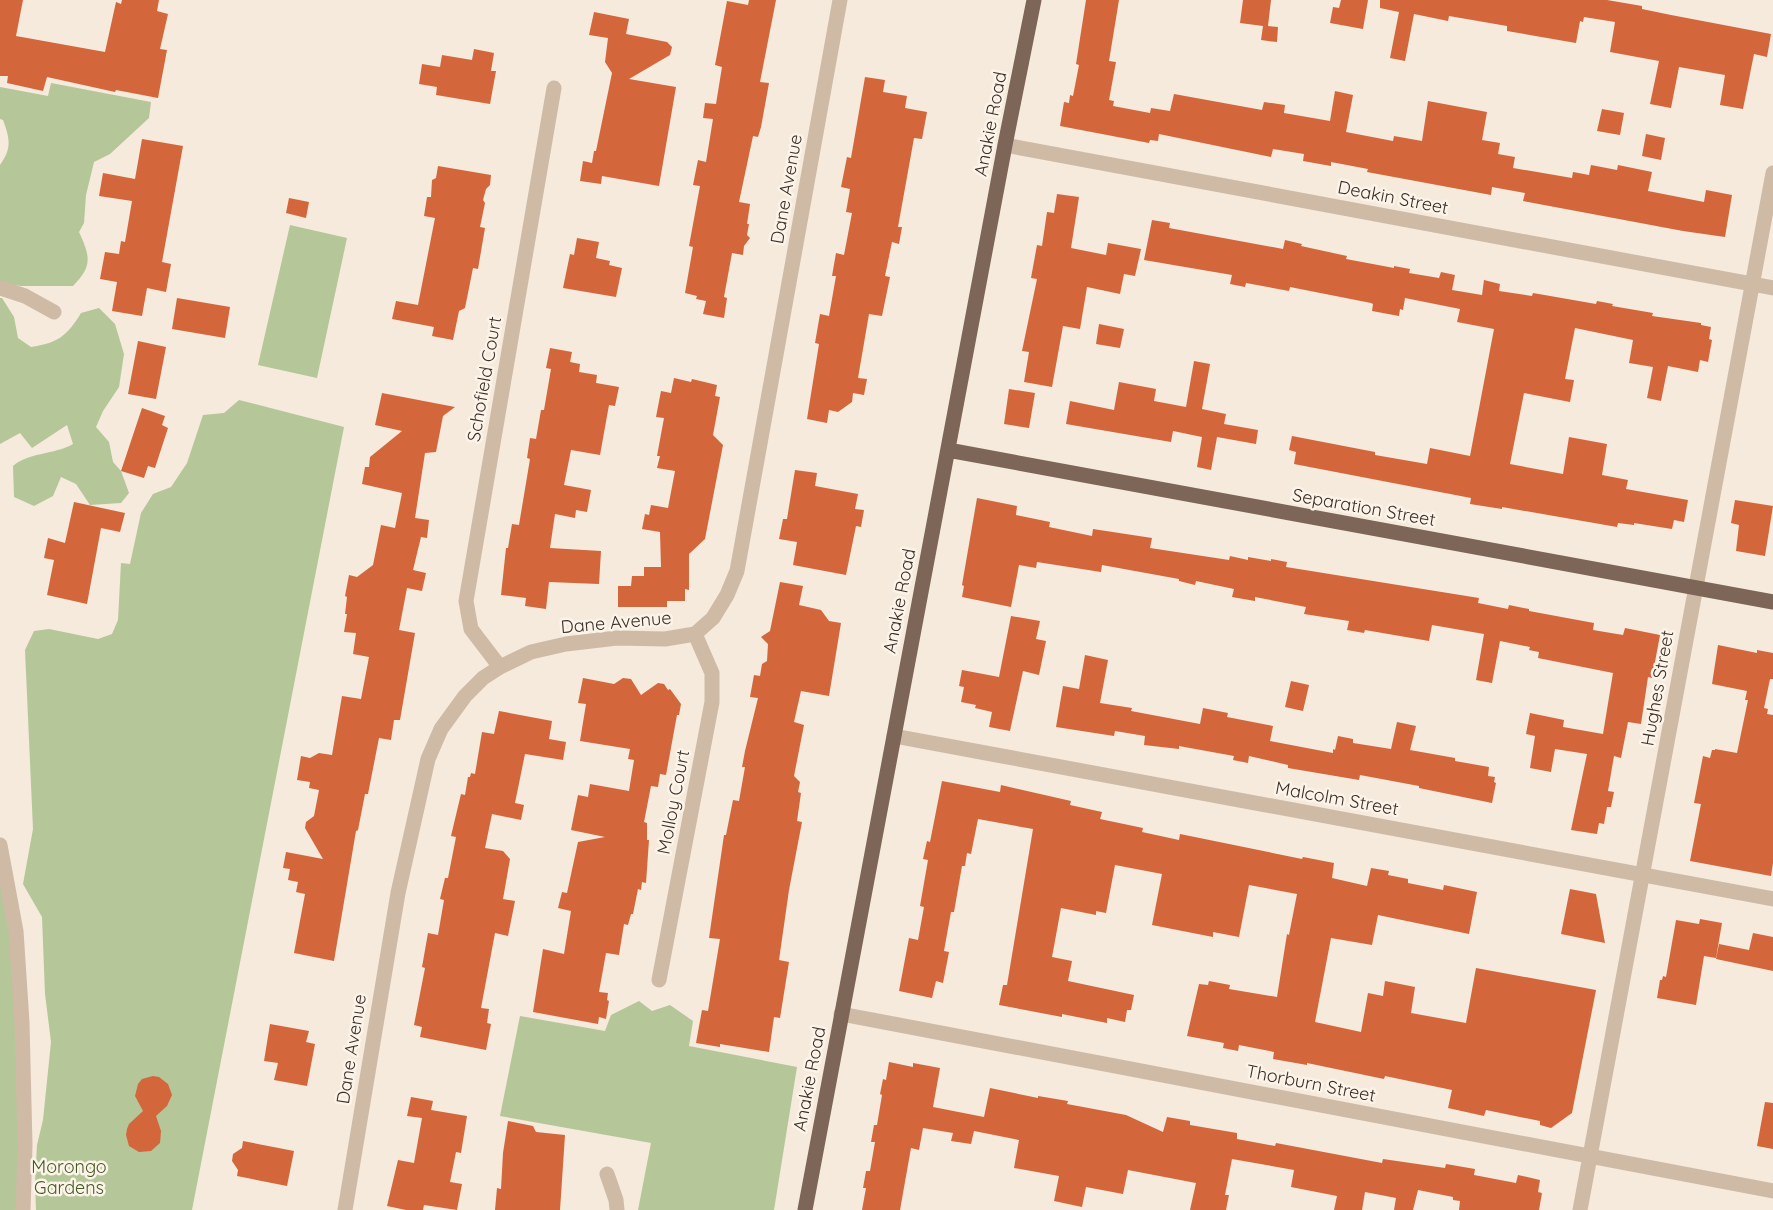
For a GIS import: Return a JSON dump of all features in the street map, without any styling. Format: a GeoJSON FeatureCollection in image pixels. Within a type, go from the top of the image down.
{"type":"FeatureCollection","features":[{"type":"Feature","properties":{"kind":"main road","name":"Anakie Road"},"geometry":{"type":"LineString","coordinates":[[805,1210],[1034,0]]}},
{"type":"Feature","properties":{"kind":"main road","name":"Separation Street"},"geometry":{"type":"LineString","coordinates":[[948,450],[1773,602]]}},
{"type":"Feature","properties":{"kind":"street","name":"Dane Avenue"},"geometry":{"type":"LineString","coordinates":[[345,1210],[388,948],[428,759],[441,729],[465,696],[483,678],[531,652],[566,644],[617,638],[665,639],[695,634],[713,618],[727,595],[737,571],[840,0]]}},
{"type":"Feature","properties":{"kind":"street","name":"Schofield Court"},"geometry":{"type":"LineString","coordinates":[[500,667],[471,629],[466,601],[554,88]]}},
{"type":"Feature","properties":{"kind":"street","name":"Deakin Street"},"geometry":{"type":"LineString","coordinates":[[1005,145],[1773,288]]}},
{"type":"Feature","properties":{"kind":"street","name":"Hughes Street"},"geometry":{"type":"LineString","coordinates":[[1580,1210],[1773,173]]}},
{"type":"Feature","properties":{"kind":"street"},"geometry":{"type":"LineString","coordinates":[[0,288],[25,296],[54,312]]}},
{"type":"Feature","properties":{"kind":"street","name":"Molloy Court"},"geometry":{"type":"LineString","coordinates":[[659,980],[712,702],[712,673],[695,634]]}},
{"type":"Feature","properties":{"kind":"street","name":"Malcolm Street"},"geometry":{"type":"LineString","coordinates":[[894,736],[1773,899]]}},
{"type":"Feature","properties":{"kind":"street"},"geometry":{"type":"LineString","coordinates":[[0,845],[16,931],[25,1103],[23,1210]]}},
{"type":"Feature","properties":{"kind":"street","name":"Thorburn Street"},"geometry":{"type":"LineString","coordinates":[[842,1014],[1773,1191]]}},
{"type":"Feature","properties":{"kind":"street"},"geometry":{"type":"LineString","coordinates":[[607,1174],[617,1210]]}},
{"type":"Feature","properties":{"kind":"green space"},"geometry":{"type":"Polygon","coordinates":[[[51,83],[151,102],[149,118],[110,154],[94,162],[86,195],[84,223],[79,232],[86,248],[87,266],[73,286],[21,286],[0,283],[0,165],[7,153],[9,143],[3,120],[0,119],[0,87],[48,96],[51,83]]]}},
{"type":"Feature","properties":{"kind":"green space"},"geometry":{"type":"Polygon","coordinates":[[[290,225],[347,238],[317,378],[258,365],[290,225]]]}},
{"type":"Feature","properties":{"kind":"green space"},"geometry":{"type":"Polygon","coordinates":[[[0,298],[14,317],[18,338],[31,347],[55,341],[66,333],[81,313],[99,308],[115,324],[124,354],[119,387],[103,411],[96,427],[109,442],[113,462],[121,471],[129,493],[121,503],[90,505],[76,484],[61,477],[53,496],[34,506],[14,497],[13,466],[26,458],[66,448],[73,444],[67,425],[32,448],[20,433],[0,444],[0,298]]]}},
{"type":"Feature","properties":{"kind":"green space","name":"Morongo Gardens"},"geometry":{"type":"Polygon","coordinates":[[[239,400],[344,427],[192,1210],[36,1210],[37,1145],[43,1120],[51,1042],[45,994],[42,917],[23,884],[33,829],[25,650],[34,631],[49,629],[98,639],[112,634],[118,620],[121,563],[130,564],[141,513],[153,494],[171,487],[187,463],[203,415],[224,413],[239,400]]]}},
{"type":"Feature","properties":{"kind":"green space"},"geometry":{"type":"Polygon","coordinates":[[[0,845],[16,931],[23,1210],[0,1210],[0,845]]]}},
{"type":"Feature","properties":{"kind":"green space"},"geometry":{"type":"Polygon","coordinates":[[[639,1001],[652,1011],[670,1005],[693,1021],[689,1046],[797,1067],[774,1210],[638,1210],[651,1143],[500,1116],[520,1016],[605,1031],[611,1015],[639,1001]]]}},
{"type":"Feature","properties":{"kind":"building"},"geometry":{"type":"Polygon","coordinates":[[[0,0],[23,0],[16,36],[105,52],[116,2],[121,4],[122,0],[159,0],[157,11],[168,14],[160,49],[167,50],[158,98],[116,90],[115,92],[47,77],[43,91],[7,83],[8,76],[0,76],[0,0]]]}},
{"type":"Feature","properties":{"kind":"building"},"geometry":{"type":"Polygon","coordinates":[[[749,0],[776,0],[760,82],[769,83],[761,127],[758,137],[753,136],[739,202],[750,204],[747,235],[750,238],[744,246],[743,255],[732,253],[724,297],[727,298],[724,318],[703,314],[706,301],[685,293],[693,247],[689,246],[700,186],[693,185],[698,160],[706,162],[713,119],[703,118],[705,103],[716,104],[722,67],[715,65],[727,1],[748,5],[749,0]]]}},
{"type":"Feature","properties":{"kind":"building"},"geometry":{"type":"Polygon","coordinates":[[[1086,0],[1119,0],[1109,61],[1116,62],[1109,100],[1114,101],[1113,106],[1150,113],[1151,108],[1170,111],[1174,94],[1262,110],[1264,102],[1285,105],[1284,113],[1330,121],[1335,91],[1353,95],[1346,132],[1393,141],[1394,136],[1422,141],[1428,101],[1487,112],[1482,140],[1500,143],[1498,154],[1515,157],[1513,168],[1572,178],[1573,172],[1589,175],[1591,165],[1617,170],[1618,165],[1652,172],[1648,191],[1704,202],[1706,190],[1732,195],[1725,237],[1523,201],[1525,193],[1492,187],[1491,195],[1367,172],[1368,169],[1331,162],[1331,166],[1303,161],[1304,154],[1273,149],[1271,157],[1159,134],[1158,141],[1150,140],[1149,143],[1060,126],[1064,102],[1069,103],[1070,95],[1073,96],[1086,0]]]}},
{"type":"Feature","properties":{"kind":"building"},"geometry":{"type":"Polygon","coordinates":[[[1243,0],[1271,0],[1268,26],[1278,27],[1277,42],[1261,40],[1263,26],[1240,23],[1243,0]]]}},
{"type":"Feature","properties":{"kind":"building"},"geometry":{"type":"Polygon","coordinates":[[[1341,0],[1368,0],[1363,29],[1330,23],[1333,7],[1339,8],[1341,0]]]}},
{"type":"Feature","properties":{"kind":"building"},"geometry":{"type":"Polygon","coordinates":[[[1380,0],[1607,0],[1771,34],[1767,57],[1754,54],[1743,109],[1720,105],[1725,75],[1679,67],[1671,108],[1650,104],[1659,61],[1610,52],[1615,22],[1584,17],[1583,22],[1580,21],[1576,43],[1507,31],[1507,26],[1449,16],[1448,21],[1414,14],[1405,61],[1390,58],[1399,12],[1380,8],[1380,0]]]}},
{"type":"Feature","properties":{"kind":"building"},"geometry":{"type":"Polygon","coordinates":[[[594,12],[629,19],[626,34],[667,42],[672,47],[670,55],[629,79],[676,87],[659,186],[602,176],[601,184],[580,181],[583,161],[592,163],[594,151],[596,151],[612,73],[605,62],[608,38],[589,35],[594,12]]]}},
{"type":"Feature","properties":{"kind":"building"},"geometry":{"type":"Polygon","coordinates":[[[474,49],[494,53],[491,71],[496,71],[490,104],[436,95],[437,87],[419,84],[422,64],[440,67],[442,55],[472,60],[474,49]]]}},
{"type":"Feature","properties":{"kind":"building"},"geometry":{"type":"Polygon","coordinates":[[[865,77],[885,80],[883,92],[907,96],[905,108],[927,112],[922,139],[914,138],[898,227],[902,227],[899,244],[892,242],[885,276],[890,277],[882,316],[869,314],[858,378],[867,379],[864,395],[853,393],[852,402],[838,412],[829,410],[827,423],[807,419],[819,344],[815,343],[820,314],[829,316],[836,276],[832,276],[836,253],[844,255],[852,213],[846,212],[850,189],[841,187],[847,157],[851,158],[865,77]]]}},
{"type":"Feature","properties":{"kind":"building"},"geometry":{"type":"Polygon","coordinates":[[[1602,109],[1624,113],[1620,135],[1597,131],[1602,109]]]}},
{"type":"Feature","properties":{"kind":"building"},"geometry":{"type":"Polygon","coordinates":[[[1646,134],[1665,138],[1661,160],[1642,156],[1646,134]]]}},
{"type":"Feature","properties":{"kind":"building"},"geometry":{"type":"Polygon","coordinates":[[[142,139],[183,146],[162,262],[171,264],[166,292],[147,288],[142,316],[112,311],[117,282],[100,279],[105,252],[119,254],[121,241],[125,242],[132,201],[99,196],[103,173],[135,179],[142,139]]]}},
{"type":"Feature","properties":{"kind":"building"},"geometry":{"type":"Polygon","coordinates":[[[438,166],[491,175],[490,185],[486,189],[483,200],[485,203],[480,227],[485,228],[478,269],[473,268],[465,308],[459,311],[453,340],[432,336],[434,327],[392,319],[396,301],[418,305],[435,218],[424,216],[427,197],[431,197],[432,180],[436,178],[438,166]]]}},
{"type":"Feature","properties":{"kind":"building"},"geometry":{"type":"Polygon","coordinates":[[[1057,194],[1079,197],[1071,248],[1106,255],[1108,243],[1141,249],[1135,276],[1124,274],[1120,294],[1087,287],[1080,329],[1063,326],[1052,387],[1024,382],[1029,352],[1022,351],[1037,279],[1031,278],[1037,245],[1042,246],[1047,212],[1054,213],[1057,194]]]}},
{"type":"Feature","properties":{"kind":"building"},"geometry":{"type":"Polygon","coordinates":[[[289,198],[309,202],[306,218],[286,213],[289,198]]]}},
{"type":"Feature","properties":{"kind":"building"},"geometry":{"type":"Polygon","coordinates":[[[1152,220],[1170,223],[1169,228],[1283,249],[1285,240],[1302,244],[1301,246],[1347,256],[1346,259],[1410,269],[1409,273],[1439,278],[1441,272],[1455,275],[1452,290],[1482,295],[1484,280],[1500,284],[1499,291],[1532,296],[1533,293],[1596,304],[1597,301],[1653,313],[1652,316],[1701,323],[1701,325],[1711,327],[1709,339],[1712,340],[1708,362],[1700,360],[1698,372],[1668,366],[1661,401],[1647,398],[1653,367],[1629,363],[1633,340],[1575,328],[1565,379],[1574,380],[1570,402],[1524,393],[1510,464],[1563,474],[1569,437],[1607,444],[1602,475],[1628,480],[1626,489],[1688,500],[1684,522],[1674,520],[1672,529],[1634,523],[1634,525],[1618,523],[1617,527],[1502,507],[1502,509],[1470,504],[1471,498],[1294,464],[1296,452],[1289,450],[1292,436],[1427,464],[1430,448],[1470,456],[1494,329],[1457,322],[1460,309],[1405,298],[1403,310],[1400,309],[1399,316],[1372,311],[1373,304],[1371,303],[1290,287],[1289,291],[1246,283],[1245,287],[1230,284],[1232,275],[1144,260],[1152,220]]]}},
{"type":"Feature","properties":{"kind":"building"},"geometry":{"type":"Polygon","coordinates":[[[577,238],[599,242],[596,258],[610,261],[609,265],[622,268],[616,297],[563,288],[570,254],[574,255],[577,238]]]}},
{"type":"Feature","properties":{"kind":"building"},"geometry":{"type":"Polygon","coordinates":[[[177,298],[230,307],[225,338],[172,329],[177,298]]]}},
{"type":"Feature","properties":{"kind":"building"},"geometry":{"type":"Polygon","coordinates":[[[1099,324],[1124,329],[1120,348],[1096,344],[1099,324]]]}},
{"type":"Feature","properties":{"kind":"building"},"geometry":{"type":"Polygon","coordinates":[[[138,341],[166,347],[156,399],[128,394],[138,341]]]}},
{"type":"Feature","properties":{"kind":"building"},"geometry":{"type":"Polygon","coordinates":[[[550,348],[572,352],[570,362],[580,364],[579,372],[597,375],[596,383],[619,387],[615,406],[609,405],[600,455],[571,450],[564,485],[591,490],[587,512],[576,510],[575,518],[555,514],[550,548],[601,551],[599,584],[549,582],[546,609],[525,606],[526,598],[501,595],[506,548],[508,548],[512,524],[519,525],[530,459],[527,458],[530,438],[536,439],[541,410],[544,410],[551,369],[546,368],[550,348]]]}},
{"type":"Feature","properties":{"kind":"building"},"geometry":{"type":"Polygon","coordinates":[[[1194,361],[1210,364],[1202,409],[1226,414],[1224,424],[1258,430],[1256,444],[1217,437],[1211,470],[1197,467],[1202,437],[1173,431],[1171,442],[1066,424],[1070,401],[1114,410],[1119,382],[1156,389],[1154,401],[1186,407],[1194,361]]]}},
{"type":"Feature","properties":{"kind":"building"},"geometry":{"type":"Polygon","coordinates":[[[674,378],[691,382],[692,379],[717,385],[715,396],[720,397],[713,435],[723,445],[705,539],[689,554],[689,590],[685,589],[685,601],[667,601],[667,607],[618,607],[618,586],[631,586],[632,576],[644,576],[644,567],[661,567],[660,532],[642,529],[645,514],[649,515],[651,505],[668,508],[675,471],[657,468],[664,418],[656,417],[661,391],[671,393],[674,378]]]}},
{"type":"Feature","properties":{"kind":"building"},"geometry":{"type":"Polygon","coordinates":[[[1009,389],[1035,393],[1029,428],[1004,424],[1009,389]]]}},
{"type":"Feature","properties":{"kind":"building"},"geometry":{"type":"Polygon","coordinates":[[[382,393],[455,407],[443,416],[436,452],[425,453],[415,518],[429,520],[427,538],[421,537],[413,570],[426,573],[422,591],[407,588],[399,630],[415,633],[400,720],[394,720],[391,740],[379,738],[368,794],[365,794],[356,831],[334,961],[294,953],[305,894],[296,892],[298,882],[288,880],[290,869],[283,868],[286,852],[323,859],[305,828],[306,822],[314,816],[319,790],[309,788],[310,782],[297,780],[301,756],[310,758],[319,753],[332,755],[342,696],[361,699],[369,657],[353,654],[356,633],[344,632],[347,614],[345,614],[347,597],[345,596],[349,575],[357,577],[373,565],[381,525],[395,528],[402,493],[362,484],[365,467],[369,467],[370,457],[402,431],[375,425],[382,393]]]}},
{"type":"Feature","properties":{"kind":"building"},"geometry":{"type":"Polygon","coordinates":[[[142,408],[165,416],[162,425],[168,428],[155,468],[148,466],[144,478],[121,471],[142,408]]]}},
{"type":"Feature","properties":{"kind":"building"},"geometry":{"type":"Polygon","coordinates":[[[795,470],[817,473],[815,486],[858,494],[855,509],[864,510],[861,527],[856,526],[846,575],[793,565],[797,542],[779,539],[783,519],[787,519],[795,470]]]}},
{"type":"Feature","properties":{"kind":"building"},"geometry":{"type":"Polygon","coordinates":[[[977,498],[1017,506],[1016,515],[1050,522],[1049,527],[1092,536],[1093,529],[1152,538],[1150,548],[1229,560],[1230,556],[1248,560],[1248,557],[1271,561],[1271,559],[1287,562],[1286,567],[1479,598],[1478,603],[1508,609],[1509,605],[1594,623],[1593,630],[1623,635],[1625,628],[1660,635],[1652,678],[1648,677],[1641,724],[1628,722],[1621,758],[1614,756],[1608,791],[1614,792],[1611,807],[1607,807],[1604,824],[1599,823],[1597,834],[1571,830],[1587,754],[1555,749],[1551,772],[1530,768],[1535,736],[1526,734],[1530,713],[1564,720],[1563,727],[1603,734],[1613,673],[1538,658],[1539,652],[1529,650],[1530,647],[1500,641],[1492,683],[1476,680],[1484,634],[1432,625],[1429,641],[1365,630],[1364,633],[1347,630],[1349,621],[1304,614],[1306,607],[1255,597],[1255,601],[1232,597],[1234,589],[1196,581],[1195,585],[1179,581],[1179,579],[1102,565],[1101,572],[1037,562],[1036,568],[1019,565],[1011,607],[962,597],[977,498]]]}},
{"type":"Feature","properties":{"kind":"building"},"geometry":{"type":"Polygon","coordinates":[[[1735,500],[1773,506],[1765,556],[1736,551],[1739,525],[1731,523],[1735,500]]]}},
{"type":"Feature","properties":{"kind":"building"},"geometry":{"type":"Polygon","coordinates":[[[74,502],[125,513],[120,532],[101,528],[87,604],[47,595],[54,560],[44,558],[48,538],[65,543],[74,502]]]}},
{"type":"Feature","properties":{"kind":"building"},"geometry":{"type":"Polygon","coordinates":[[[780,582],[803,586],[799,605],[821,610],[829,621],[841,623],[829,696],[801,691],[794,722],[804,725],[794,776],[800,782],[798,792],[801,793],[797,821],[802,822],[779,960],[789,962],[780,1018],[774,1017],[769,1052],[720,1044],[720,1047],[696,1043],[702,1010],[708,1011],[720,939],[709,938],[724,835],[726,835],[733,800],[739,801],[745,767],[742,767],[758,698],[750,697],[754,675],[760,676],[762,664],[767,661],[768,644],[761,637],[770,631],[780,582]]]}},
{"type":"Feature","properties":{"kind":"building"},"geometry":{"type":"Polygon","coordinates":[[[1011,616],[1040,621],[1036,639],[1046,641],[1039,675],[1023,671],[1010,731],[989,727],[992,712],[961,702],[964,687],[959,686],[962,670],[999,677],[1011,616]]]}},
{"type":"Feature","properties":{"kind":"building"},"geometry":{"type":"Polygon","coordinates":[[[1718,645],[1757,653],[1757,650],[1773,653],[1773,679],[1770,679],[1764,708],[1768,709],[1767,714],[1773,715],[1773,863],[1771,876],[1690,861],[1701,804],[1694,803],[1703,756],[1710,758],[1712,750],[1715,749],[1737,753],[1748,700],[1745,700],[1747,691],[1712,684],[1718,645]]]}},
{"type":"Feature","properties":{"kind":"building"},"geometry":{"type":"Polygon","coordinates":[[[1085,655],[1108,660],[1100,703],[1200,724],[1203,708],[1228,713],[1227,717],[1273,726],[1270,741],[1333,753],[1338,736],[1353,739],[1353,743],[1391,749],[1397,722],[1416,726],[1410,750],[1489,767],[1488,776],[1495,777],[1494,782],[1496,783],[1492,803],[1360,775],[1359,780],[1288,768],[1288,765],[1249,756],[1248,763],[1233,760],[1234,756],[1179,746],[1179,749],[1144,745],[1145,736],[1115,731],[1114,736],[1056,727],[1063,686],[1079,689],[1085,655]]]}},
{"type":"Feature","properties":{"kind":"building"},"geometry":{"type":"Polygon","coordinates":[[[583,678],[614,684],[623,678],[631,679],[641,695],[658,683],[664,684],[681,704],[666,775],[660,774],[658,787],[651,786],[644,822],[647,823],[647,840],[649,840],[646,883],[642,882],[641,890],[638,889],[633,914],[631,914],[628,925],[624,924],[619,955],[606,953],[599,992],[608,993],[607,1000],[609,1001],[606,1019],[599,1017],[598,1024],[533,1012],[543,949],[564,954],[571,911],[558,908],[562,892],[567,893],[578,842],[605,837],[571,830],[578,795],[588,797],[590,784],[629,791],[634,760],[628,759],[630,749],[580,741],[586,704],[578,703],[583,678]]]}},
{"type":"Feature","properties":{"kind":"building"},"geometry":{"type":"Polygon","coordinates":[[[1291,681],[1309,685],[1303,711],[1285,707],[1291,681]]]}},
{"type":"Feature","properties":{"kind":"building"},"geometry":{"type":"Polygon","coordinates":[[[499,711],[552,721],[549,739],[566,742],[563,760],[525,754],[515,803],[524,805],[521,820],[492,814],[485,848],[503,851],[510,859],[503,899],[515,901],[508,936],[495,933],[481,1008],[489,1009],[487,1023],[491,1024],[486,1050],[420,1037],[422,1027],[414,1025],[425,968],[422,967],[428,933],[438,935],[444,900],[440,899],[445,878],[448,878],[456,837],[451,836],[461,794],[465,795],[468,777],[471,773],[475,774],[482,732],[494,734],[499,711]]]}},
{"type":"Feature","properties":{"kind":"building"},"geometry":{"type":"Polygon","coordinates":[[[942,781],[1000,792],[1001,785],[1071,801],[1070,805],[1102,812],[1100,819],[1143,828],[1142,832],[1179,840],[1180,834],[1302,859],[1303,857],[1334,863],[1332,878],[1367,886],[1371,868],[1389,871],[1388,875],[1408,879],[1408,883],[1443,890],[1444,885],[1477,892],[1469,934],[1378,915],[1372,945],[1331,938],[1315,1022],[1361,1032],[1368,993],[1383,996],[1385,981],[1415,987],[1411,1013],[1466,1023],[1476,968],[1596,990],[1572,1113],[1551,1128],[1540,1125],[1540,1121],[1486,1110],[1484,1116],[1448,1108],[1452,1090],[1385,1076],[1384,1079],[1307,1063],[1307,1065],[1273,1059],[1274,1052],[1239,1045],[1238,1051],[1223,1048],[1224,1043],[1187,1036],[1199,984],[1208,985],[1209,981],[1230,985],[1229,989],[1277,997],[1287,934],[1289,935],[1297,894],[1249,885],[1239,937],[1213,932],[1213,937],[1152,925],[1162,874],[1115,865],[1106,913],[1096,911],[1096,915],[1061,908],[1052,957],[1072,961],[1068,981],[1134,995],[1131,1010],[1127,1010],[1125,1022],[1107,1018],[1107,1023],[1062,1014],[1062,1017],[999,1005],[1003,985],[1007,985],[1033,829],[978,819],[971,854],[967,853],[965,866],[962,866],[954,912],[951,912],[944,951],[949,952],[943,983],[936,981],[932,998],[899,991],[909,938],[918,940],[924,907],[920,906],[928,860],[923,859],[927,841],[930,842],[942,781]]]}},
{"type":"Feature","properties":{"kind":"building"},"geometry":{"type":"Polygon","coordinates":[[[1570,889],[1596,894],[1605,943],[1561,934],[1570,889]]]}},
{"type":"Feature","properties":{"kind":"building"},"geometry":{"type":"Polygon","coordinates":[[[1700,919],[1722,923],[1716,958],[1704,956],[1696,1005],[1657,998],[1660,980],[1663,976],[1666,977],[1676,920],[1699,924],[1700,919]]]}},
{"type":"Feature","properties":{"kind":"building"},"geometry":{"type":"Polygon","coordinates":[[[1753,933],[1773,937],[1773,971],[1716,959],[1719,944],[1749,950],[1753,933]]]}},
{"type":"Feature","properties":{"kind":"building"},"geometry":{"type":"Polygon","coordinates":[[[270,1024],[309,1031],[306,1042],[315,1044],[307,1086],[274,1080],[278,1063],[264,1061],[270,1024]]]}},
{"type":"Feature","properties":{"kind":"building"},"geometry":{"type":"Polygon","coordinates":[[[889,1062],[913,1067],[913,1063],[940,1068],[933,1107],[984,1117],[990,1088],[1038,1098],[1038,1096],[1068,1101],[1067,1104],[1126,1115],[1163,1132],[1167,1117],[1190,1121],[1190,1125],[1237,1133],[1237,1139],[1275,1146],[1276,1143],[1382,1163],[1383,1159],[1445,1168],[1446,1164],[1475,1169],[1474,1175],[1516,1183],[1518,1175],[1540,1180],[1538,1192],[1542,1193],[1539,1210],[1459,1210],[1460,1201],[1453,1200],[1453,1197],[1418,1190],[1413,1210],[1394,1210],[1396,1198],[1365,1192],[1362,1210],[1334,1210],[1337,1196],[1291,1187],[1294,1170],[1232,1159],[1225,1195],[1229,1195],[1226,1210],[1190,1210],[1196,1183],[1128,1170],[1123,1194],[1086,1187],[1082,1207],[1054,1201],[1059,1176],[1014,1168],[1019,1140],[974,1131],[971,1144],[951,1141],[953,1133],[923,1128],[919,1150],[911,1148],[900,1210],[862,1210],[866,1171],[870,1171],[875,1142],[871,1142],[874,1125],[877,1125],[882,1095],[880,1094],[883,1079],[886,1080],[889,1062]]]}},
{"type":"Feature","properties":{"kind":"building"},"geometry":{"type":"Polygon","coordinates":[[[159,1077],[168,1084],[172,1095],[167,1106],[156,1116],[161,1131],[160,1143],[151,1151],[139,1152],[129,1146],[127,1129],[129,1124],[143,1111],[135,1096],[138,1084],[142,1079],[159,1077]]]}},
{"type":"Feature","properties":{"kind":"building"},"geometry":{"type":"Polygon","coordinates":[[[411,1097],[433,1101],[431,1110],[467,1116],[461,1153],[456,1152],[450,1182],[462,1184],[457,1210],[424,1205],[423,1210],[406,1210],[387,1206],[398,1160],[414,1163],[422,1118],[407,1116],[411,1097]]]}},
{"type":"Feature","properties":{"kind":"building"},"geometry":{"type":"Polygon","coordinates":[[[1765,1102],[1773,1103],[1773,1149],[1757,1146],[1765,1102]]]}},
{"type":"Feature","properties":{"kind":"building"},"geometry":{"type":"Polygon","coordinates":[[[508,1121],[533,1126],[536,1132],[565,1135],[560,1210],[495,1210],[497,1188],[501,1189],[508,1121]]]}},
{"type":"Feature","properties":{"kind":"building"},"geometry":{"type":"Polygon","coordinates":[[[243,1141],[294,1151],[287,1186],[237,1176],[238,1170],[232,1161],[233,1154],[242,1148],[243,1141]]]}}]}
